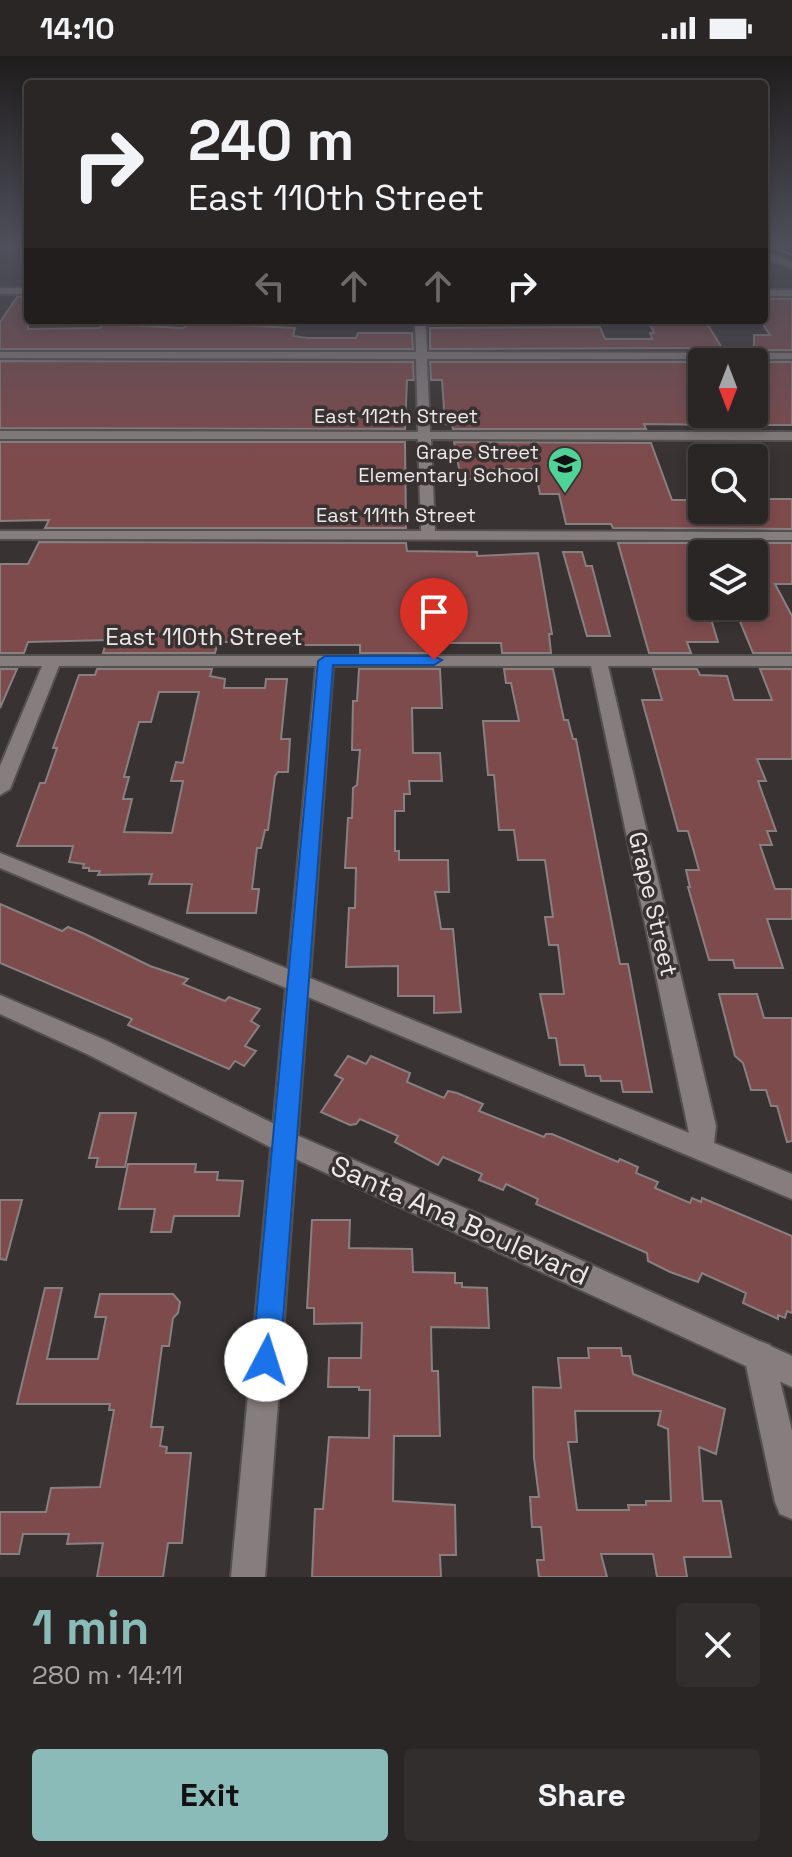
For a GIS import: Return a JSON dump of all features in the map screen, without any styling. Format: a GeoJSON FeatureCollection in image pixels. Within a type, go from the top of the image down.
{"type":"FeatureCollection","features":[{"type":"Feature","properties":{"kind":"street"},"geometry":{"type":"LineString","coordinates":[[420,324],[428,535]]}},
{"type":"Feature","properties":{"kind":"street"},"geometry":{"type":"LineString","coordinates":[[0,355],[792,356]]}},
{"type":"Feature","properties":{"kind":"street","name":"East 112th Street"},"geometry":{"type":"LineString","coordinates":[[0,435],[792,436]]}},
{"type":"Feature","properties":{"kind":"street","name":"East 111th Street"},"geometry":{"type":"LineString","coordinates":[[0,535],[792,536]]}},
{"type":"Feature","properties":{"kind":"street","name":"East 110th Street"},"geometry":{"type":"LineString","coordinates":[[0,661],[792,661]]}},
{"type":"Feature","properties":{"kind":"street"},"geometry":{"type":"LineString","coordinates":[[0,789],[53,661]]}},
{"type":"Feature","properties":{"kind":"street"},"geometry":{"type":"LineString","coordinates":[[248,1577],[325,661]]}},
{"type":"Feature","properties":{"kind":"street","name":"Grape Street"},"geometry":{"type":"LineString","coordinates":[[598,661],[703,1126],[700,1147]]}},
{"type":"Feature","properties":{"kind":"street"},"geometry":{"type":"LineString","coordinates":[[0,860],[792,1187]]}},
{"type":"Feature","properties":{"kind":"street","name":"Santa Ana Boulevard"},"geometry":{"type":"LineString","coordinates":[[0,1004],[96,1047],[285,1142],[792,1372]]}},
{"type":"Feature","properties":{"kind":"street"},"geometry":{"type":"LineString","coordinates":[[759,1356],[792,1502]]}},
{"type":"Feature","properties":{"kind":"building"},"geometry":{"type":"Polygon","coordinates":[[[3,317],[24,317],[28,329],[100,328],[102,324],[295,328],[293,336],[307,338],[356,338],[358,333],[412,333],[413,349],[0,349],[0,322],[3,317]]]}},
{"type":"Feature","properties":{"kind":"building"},"geometry":{"type":"Polygon","coordinates":[[[768,317],[792,317],[792,350],[754,348],[754,335],[770,335],[764,326],[768,324],[768,317]]]}},
{"type":"Feature","properties":{"kind":"building"},"geometry":{"type":"Polygon","coordinates":[[[650,324],[708,325],[722,348],[430,349],[430,328],[600,327],[605,339],[652,339],[650,333],[654,333],[650,324]]]}},
{"type":"Feature","properties":{"kind":"building"},"geometry":{"type":"Polygon","coordinates":[[[0,361],[413,362],[414,380],[407,380],[405,429],[0,428],[0,361]]]}},
{"type":"Feature","properties":{"kind":"building"},"geometry":{"type":"Polygon","coordinates":[[[430,362],[688,362],[688,425],[644,424],[646,429],[453,429],[452,425],[445,424],[442,380],[431,380],[430,362]]]}},
{"type":"Feature","properties":{"kind":"building"},"geometry":{"type":"Polygon","coordinates":[[[768,362],[792,362],[792,425],[768,425],[768,362]]]}},
{"type":"Feature","properties":{"kind":"building"},"geometry":{"type":"Polygon","coordinates":[[[0,442],[405,442],[406,528],[45,528],[49,520],[0,521],[0,442]]]}},
{"type":"Feature","properties":{"kind":"building"},"geometry":{"type":"Polygon","coordinates":[[[454,442],[651,443],[672,500],[688,500],[688,524],[768,524],[768,499],[792,499],[792,529],[613,528],[611,524],[566,524],[559,494],[540,494],[535,469],[493,469],[494,479],[461,479],[454,442]]]}},
{"type":"Feature","properties":{"kind":"building"},"geometry":{"type":"Polygon","coordinates":[[[39,542],[406,543],[407,551],[477,552],[477,556],[538,553],[552,634],[549,634],[551,653],[502,653],[501,643],[439,643],[439,653],[360,653],[360,645],[218,642],[215,653],[103,653],[107,640],[28,642],[24,653],[0,653],[0,564],[28,564],[39,542]]]}},
{"type":"Feature","properties":{"kind":"building"},"geometry":{"type":"Polygon","coordinates":[[[618,543],[688,543],[688,620],[711,620],[718,642],[687,642],[691,653],[649,653],[618,543]]]}},
{"type":"Feature","properties":{"kind":"building"},"geometry":{"type":"Polygon","coordinates":[[[768,543],[792,543],[792,584],[775,584],[792,616],[792,653],[753,653],[739,620],[768,620],[768,543]]]}},
{"type":"Feature","properties":{"kind":"building"},"geometry":{"type":"Polygon","coordinates":[[[563,552],[582,552],[586,566],[592,566],[610,636],[587,636],[563,552]]]}},
{"type":"Feature","properties":{"kind":"building"},"geometry":{"type":"Polygon","coordinates":[[[0,669],[17,669],[0,708],[0,669]]]}},
{"type":"Feature","properties":{"kind":"building"},"geometry":{"type":"Polygon","coordinates":[[[97,669],[212,669],[210,676],[225,679],[224,688],[265,688],[266,679],[287,679],[281,739],[290,739],[288,772],[278,772],[275,776],[268,830],[265,830],[261,848],[257,848],[252,889],[259,889],[256,913],[187,913],[192,884],[149,884],[152,874],[98,875],[100,871],[89,871],[89,868],[83,868],[84,864],[69,862],[73,846],[17,846],[40,783],[45,783],[57,748],[53,748],[79,675],[95,675],[97,669]],[[159,692],[151,722],[139,722],[124,777],[129,777],[123,799],[132,799],[124,832],[172,833],[183,781],[171,781],[176,762],[183,763],[199,692],[159,692]]]}},
{"type":"Feature","properties":{"kind":"building"},"geometry":{"type":"Polygon","coordinates":[[[359,669],[440,669],[442,708],[412,708],[413,753],[440,753],[442,781],[409,781],[410,794],[404,794],[404,811],[395,811],[395,851],[399,851],[399,860],[448,860],[449,892],[435,892],[441,929],[453,929],[461,1012],[434,1013],[434,996],[398,996],[398,966],[346,967],[349,908],[355,908],[356,868],[345,868],[348,818],[352,818],[353,788],[357,785],[360,750],[352,750],[353,701],[357,701],[359,669]]]}},
{"type":"Feature","properties":{"kind":"building"},"geometry":{"type":"Polygon","coordinates":[[[504,669],[553,669],[564,720],[568,720],[573,739],[576,739],[620,964],[628,964],[652,1092],[623,1092],[621,1081],[601,1081],[600,1076],[586,1076],[584,1065],[560,1065],[556,1038],[549,1038],[540,994],[564,994],[558,945],[549,945],[545,917],[553,917],[545,860],[518,860],[514,830],[499,830],[494,775],[488,775],[483,721],[519,721],[511,683],[506,683],[504,669]]]}},
{"type":"Feature","properties":{"kind":"building"},"geometry":{"type":"Polygon","coordinates":[[[653,669],[697,669],[700,675],[727,676],[734,700],[772,700],[760,669],[792,669],[792,759],[757,759],[766,781],[758,781],[776,831],[767,831],[772,845],[760,845],[775,889],[792,889],[792,919],[767,919],[783,968],[735,968],[733,960],[709,960],[686,870],[699,870],[688,831],[678,831],[642,700],[662,700],[653,669]]]}},
{"type":"Feature","properties":{"kind":"building"},"geometry":{"type":"Polygon","coordinates":[[[0,904],[62,931],[68,927],[85,934],[150,966],[188,979],[183,984],[225,1001],[229,997],[260,1009],[251,1021],[259,1026],[245,1046],[256,1051],[244,1066],[235,1061],[229,1069],[128,1025],[132,1019],[0,963],[0,904]]]}},
{"type":"Feature","properties":{"kind":"building"},"geometry":{"type":"Polygon","coordinates":[[[719,994],[757,994],[764,1018],[792,1018],[792,1141],[787,1142],[777,1106],[771,1106],[766,1090],[751,1090],[743,1063],[735,1056],[719,994]]]}},
{"type":"Feature","properties":{"kind":"building"},"geometry":{"type":"Polygon","coordinates":[[[348,1056],[366,1064],[371,1056],[410,1073],[407,1082],[444,1098],[448,1091],[457,1093],[483,1104],[479,1111],[544,1137],[552,1134],[618,1162],[620,1159],[638,1167],[636,1173],[658,1182],[655,1188],[690,1203],[692,1198],[701,1202],[702,1198],[792,1236],[792,1313],[787,1311],[785,1318],[778,1315],[778,1319],[743,1303],[746,1293],[702,1273],[698,1282],[670,1272],[648,1261],[647,1253],[536,1204],[538,1199],[506,1184],[503,1190],[479,1180],[482,1174],[443,1157],[438,1165],[395,1142],[398,1136],[360,1119],[350,1125],[321,1112],[343,1079],[335,1075],[348,1056]]]}},
{"type":"Feature","properties":{"kind":"building"},"geometry":{"type":"Polygon","coordinates":[[[100,1113],[136,1113],[125,1167],[96,1167],[98,1158],[89,1158],[100,1113]]]}},
{"type":"Feature","properties":{"kind":"building"},"geometry":{"type":"Polygon","coordinates":[[[128,1164],[196,1164],[195,1172],[218,1172],[217,1180],[243,1181],[239,1216],[174,1216],[171,1232],[151,1232],[155,1209],[119,1209],[128,1164]]]}},
{"type":"Feature","properties":{"kind":"building"},"geometry":{"type":"Polygon","coordinates":[[[0,1200],[22,1200],[6,1260],[0,1259],[0,1200]]]}},
{"type":"Feature","properties":{"kind":"building"},"geometry":{"type":"Polygon","coordinates":[[[312,1220],[350,1220],[349,1248],[412,1249],[413,1272],[455,1273],[455,1283],[462,1283],[462,1287],[487,1288],[489,1328],[431,1327],[432,1371],[438,1371],[440,1436],[394,1436],[393,1501],[455,1505],[456,1555],[440,1555],[441,1577],[312,1577],[315,1509],[323,1509],[329,1437],[369,1438],[370,1390],[328,1387],[329,1358],[361,1358],[362,1323],[314,1324],[314,1308],[307,1308],[312,1220]]]}},
{"type":"Feature","properties":{"kind":"building"},"geometry":{"type":"Polygon","coordinates":[[[45,1288],[62,1288],[47,1359],[98,1359],[106,1317],[95,1317],[100,1294],[173,1294],[180,1302],[178,1313],[173,1318],[169,1346],[162,1346],[151,1427],[163,1427],[160,1446],[167,1447],[166,1453],[191,1453],[182,1543],[168,1543],[163,1577],[97,1577],[103,1543],[67,1544],[69,1534],[23,1534],[19,1554],[0,1554],[0,1512],[46,1512],[51,1488],[100,1487],[114,1410],[109,1410],[110,1404],[17,1404],[45,1288]]]}},
{"type":"Feature","properties":{"kind":"building"},"geometry":{"type":"Polygon","coordinates":[[[588,1348],[621,1348],[622,1356],[630,1356],[633,1374],[725,1409],[716,1454],[699,1447],[703,1501],[721,1501],[731,1557],[684,1557],[687,1577],[657,1577],[653,1554],[601,1554],[607,1577],[539,1577],[537,1560],[544,1560],[541,1527],[532,1527],[530,1497],[539,1497],[534,1458],[533,1387],[561,1388],[558,1358],[589,1358],[588,1348]],[[575,1411],[577,1442],[568,1442],[577,1510],[629,1510],[628,1505],[646,1505],[646,1501],[671,1501],[668,1429],[658,1425],[661,1411],[575,1411]]]}},
{"type":"Feature","properties":{"kind":"place","name":"Grape Street Elementary School"},"geometry":{"type":"Point","coordinates":[565,495]}},
{"type":"Feature","properties":{"kind":"route"},"geometry":{"type":"LineString","coordinates":[[266,1360],[325,661],[434,660]]}}]}
